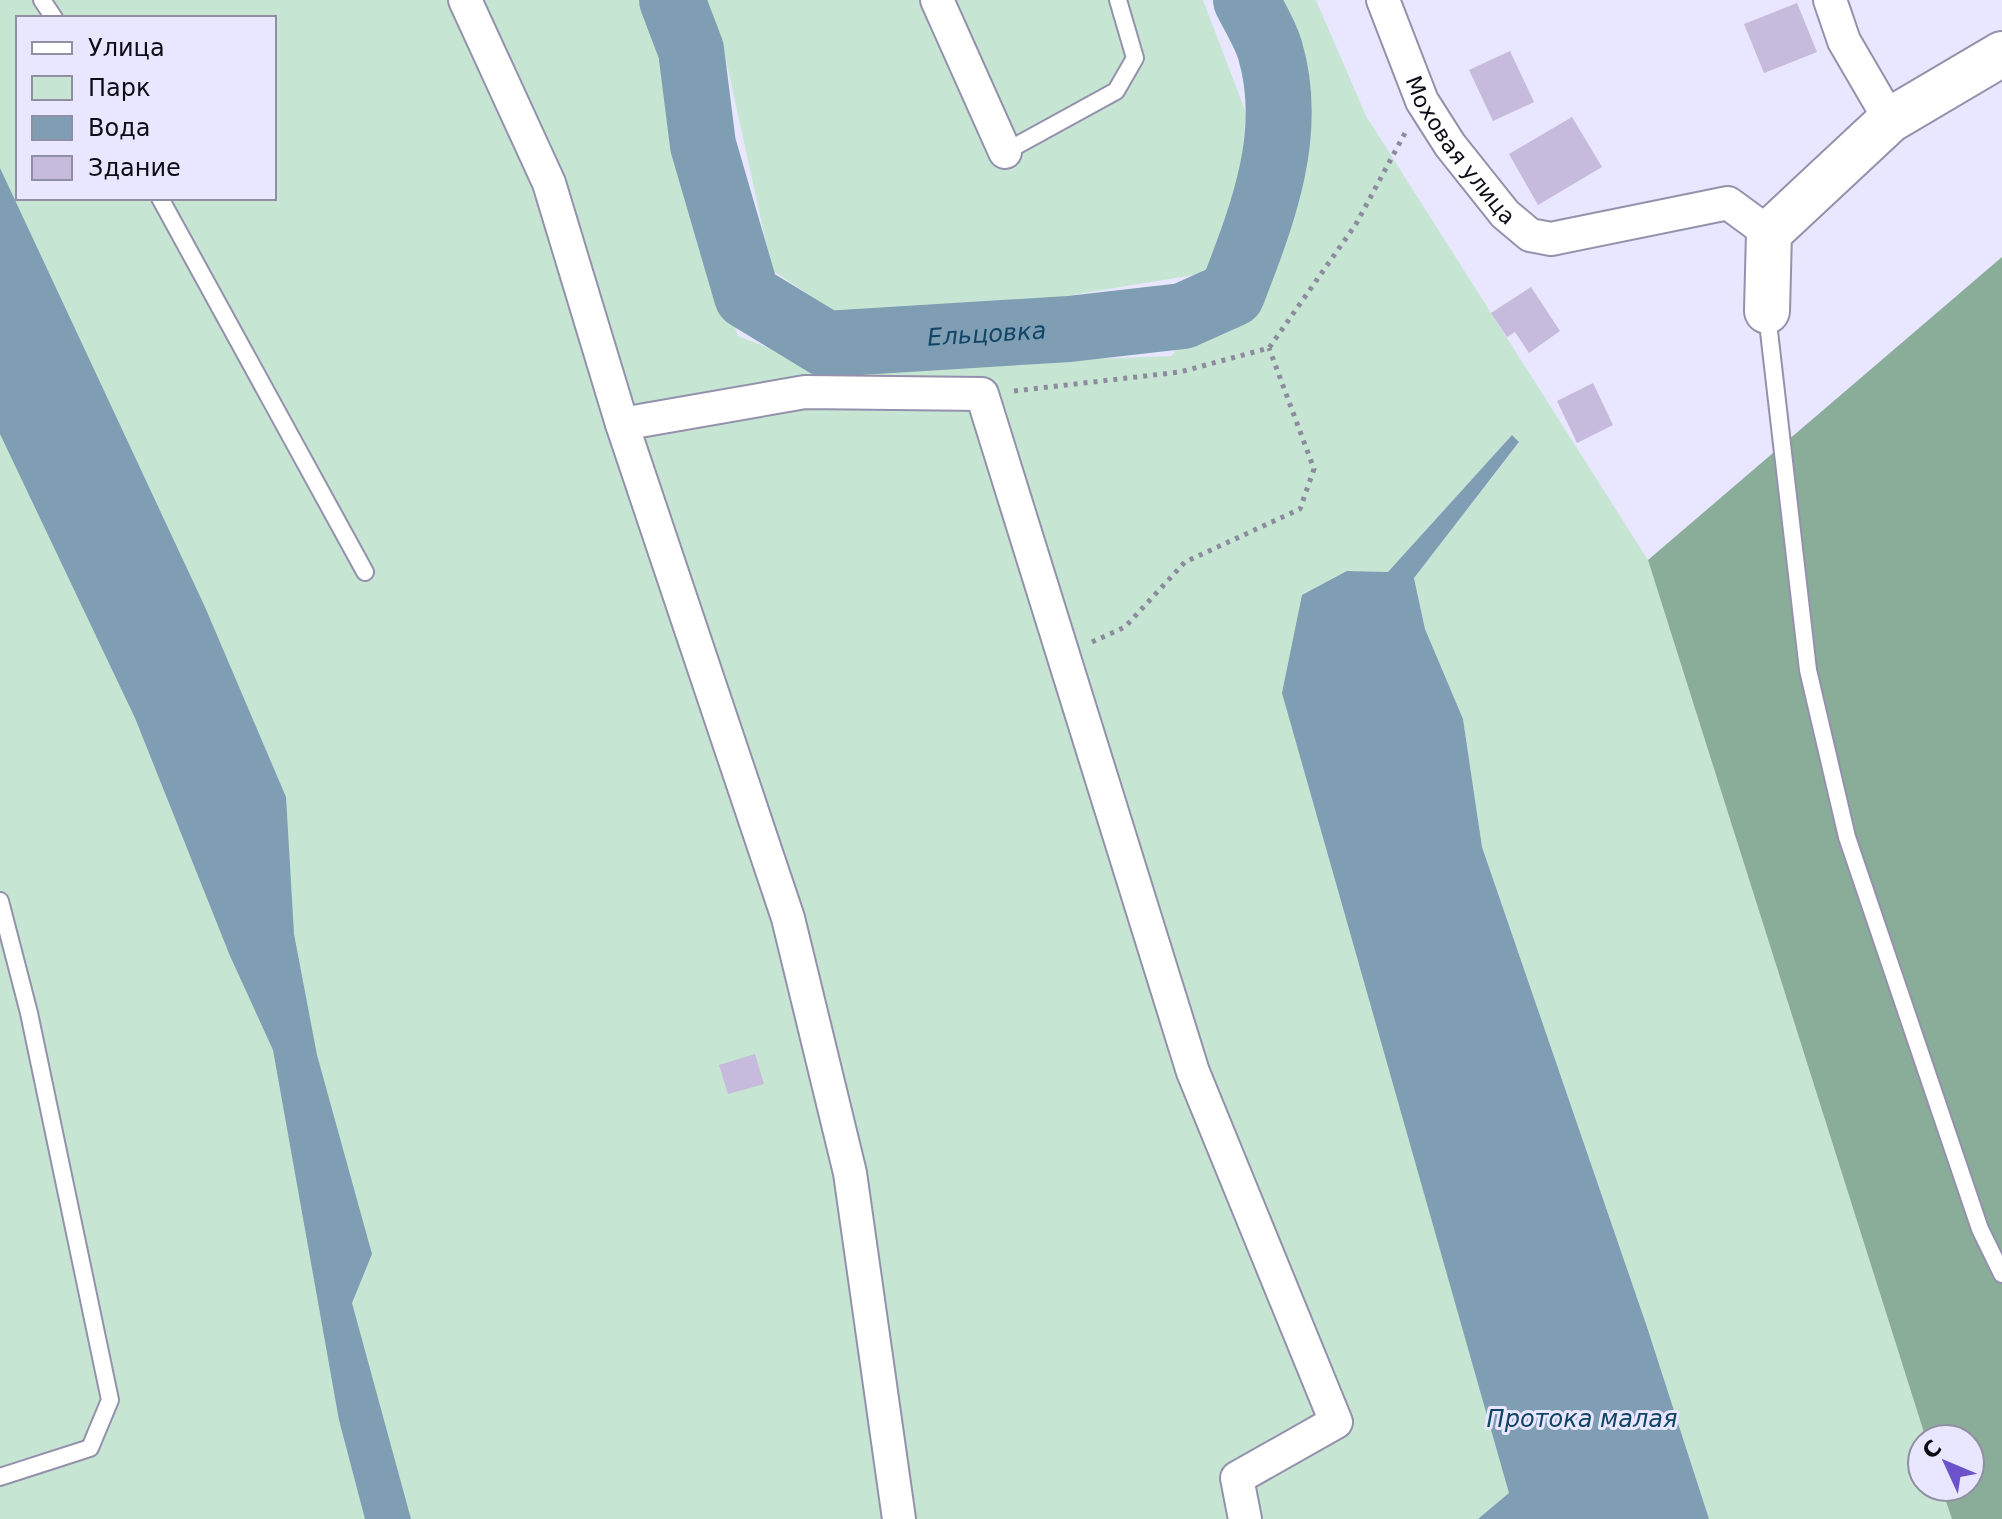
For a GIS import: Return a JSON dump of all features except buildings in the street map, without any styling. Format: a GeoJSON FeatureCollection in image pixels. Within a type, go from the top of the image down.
{"type":"FeatureCollection","features":[{"type":"Feature","properties":{"kind":"street"},"geometry":{"type":"LineString","coordinates":[[465,0],[549,183],[622,424],[788,918],[850,1173],[899,1519]]}},
{"type":"Feature","properties":{"kind":"street"},"geometry":{"type":"LineString","coordinates":[[937,0],[1005,152]]}},
{"type":"Feature","properties":{"kind":"street","name":"Моховая улица"},"geometry":{"type":"LineString","coordinates":[[1383,0],[1422,101],[1450,145],[1505,214],[1530,235],[1551,239],[1728,203],[1769,233]]}},
{"type":"Feature","properties":{"kind":"street"},"geometry":{"type":"LineString","coordinates":[[1830,0],[1844,41],[1890,120]]}},
{"type":"Feature","properties":{"kind":"street"},"geometry":{"type":"LineString","coordinates":[[1767,311],[1769,233],[1890,120],[2002,54]]}},
{"type":"Feature","properties":{"kind":"street"},"geometry":{"type":"LineString","coordinates":[[622,424],[805,392],[982,394],[1193,1072],[1336,1422],[1237,1478],[1245,1519]]}},
{"type":"Feature","properties":{"kind":"lane"},"geometry":{"type":"LineString","coordinates":[[1005,152],[1116,91],[1135,58],[1118,0]]}},
{"type":"Feature","properties":{"kind":"lane"},"geometry":{"type":"LineString","coordinates":[[161,200],[365,572]]}},
{"type":"Feature","properties":{"kind":"lane"},"geometry":{"type":"LineString","coordinates":[[1767,311],[1808,670],[1847,837],[1980,1229],[2002,1274]]}},
{"type":"Feature","properties":{"kind":"lane"},"geometry":{"type":"LineString","coordinates":[[0,901],[29,1013],[110,1400],[90,1448],[0,1477]]}},
{"type":"Feature","properties":{"kind":"path"},"geometry":{"type":"LineString","coordinates":[[982,394],[1180,372],[1269,348],[1356,224],[1422,101]]}},
{"type":"Feature","properties":{"kind":"path"},"geometry":{"type":"LineString","coordinates":[[1083,647],[1125,627],[1185,562],[1300,509],[1314,469],[1269,348]]}},
{"type":"Feature","properties":{"kind":"green space"},"geometry":{"type":"Polygon","coordinates":[[[0,0],[647,0],[672,92],[695,217],[738,336],[823,369],[1172,356],[1247,225],[1263,49],[1247,0],[1316,0],[1366,116],[1648,560],[1921,1423],[1906,1423],[1906,1503],[1946,1503],[1952,1519],[1709,1519],[1647,1327],[1482,847],[1463,719],[1425,629],[1414,577],[1519,443],[1512,435],[1388,572],[1347,571],[1510,1493],[1478,1519],[0,1519],[0,0]]]}},
{"type":"Feature","properties":{"kind":"green space"},"geometry":{"type":"Polygon","coordinates":[[[706,0],[1203,0],[1246,113],[1239,191],[1206,273],[1023,303],[833,311],[772,270],[724,51],[706,0]]]}},
{"type":"Feature","properties":{"kind":"green space"},"geometry":{"type":"Polygon","coordinates":[[[2002,257],[2002,1519],[1952,1519],[1946,1503],[1986,1503],[1986,1423],[1921,1423],[1648,560],[2002,257]]]}},
{"type":"Feature","properties":{"kind":"water"},"geometry":{"type":"Polygon","coordinates":[[[0,168],[205,607],[286,797],[294,934],[317,1055],[372,1254],[352,1303],[411,1519],[365,1519],[339,1420],[273,1050],[230,956],[135,718],[0,434],[0,168]]]}},
{"type":"Feature","properties":{"kind":"water","name":"Протока малая"},"geometry":{"type":"Polygon","coordinates":[[[1512,435],[1519,442],[1414,578],[1425,629],[1463,719],[1482,847],[1647,1327],[1709,1519],[1478,1519],[1509,1493],[1282,693],[1302,595],[1347,571],[1388,572],[1512,435]]]}},
{"type":"Feature","properties":{"kind":"waterway","name":"Ельцовка"},"geometry":{"type":"LineString","coordinates":[[672,0],[691,50],[703,145],[747,296],[826,344],[1069,329],[1183,316],[1232,294],[1264,205],[1277,144],[1279,113],[1277,81],[1270,50],[1246,0]]}}]}
